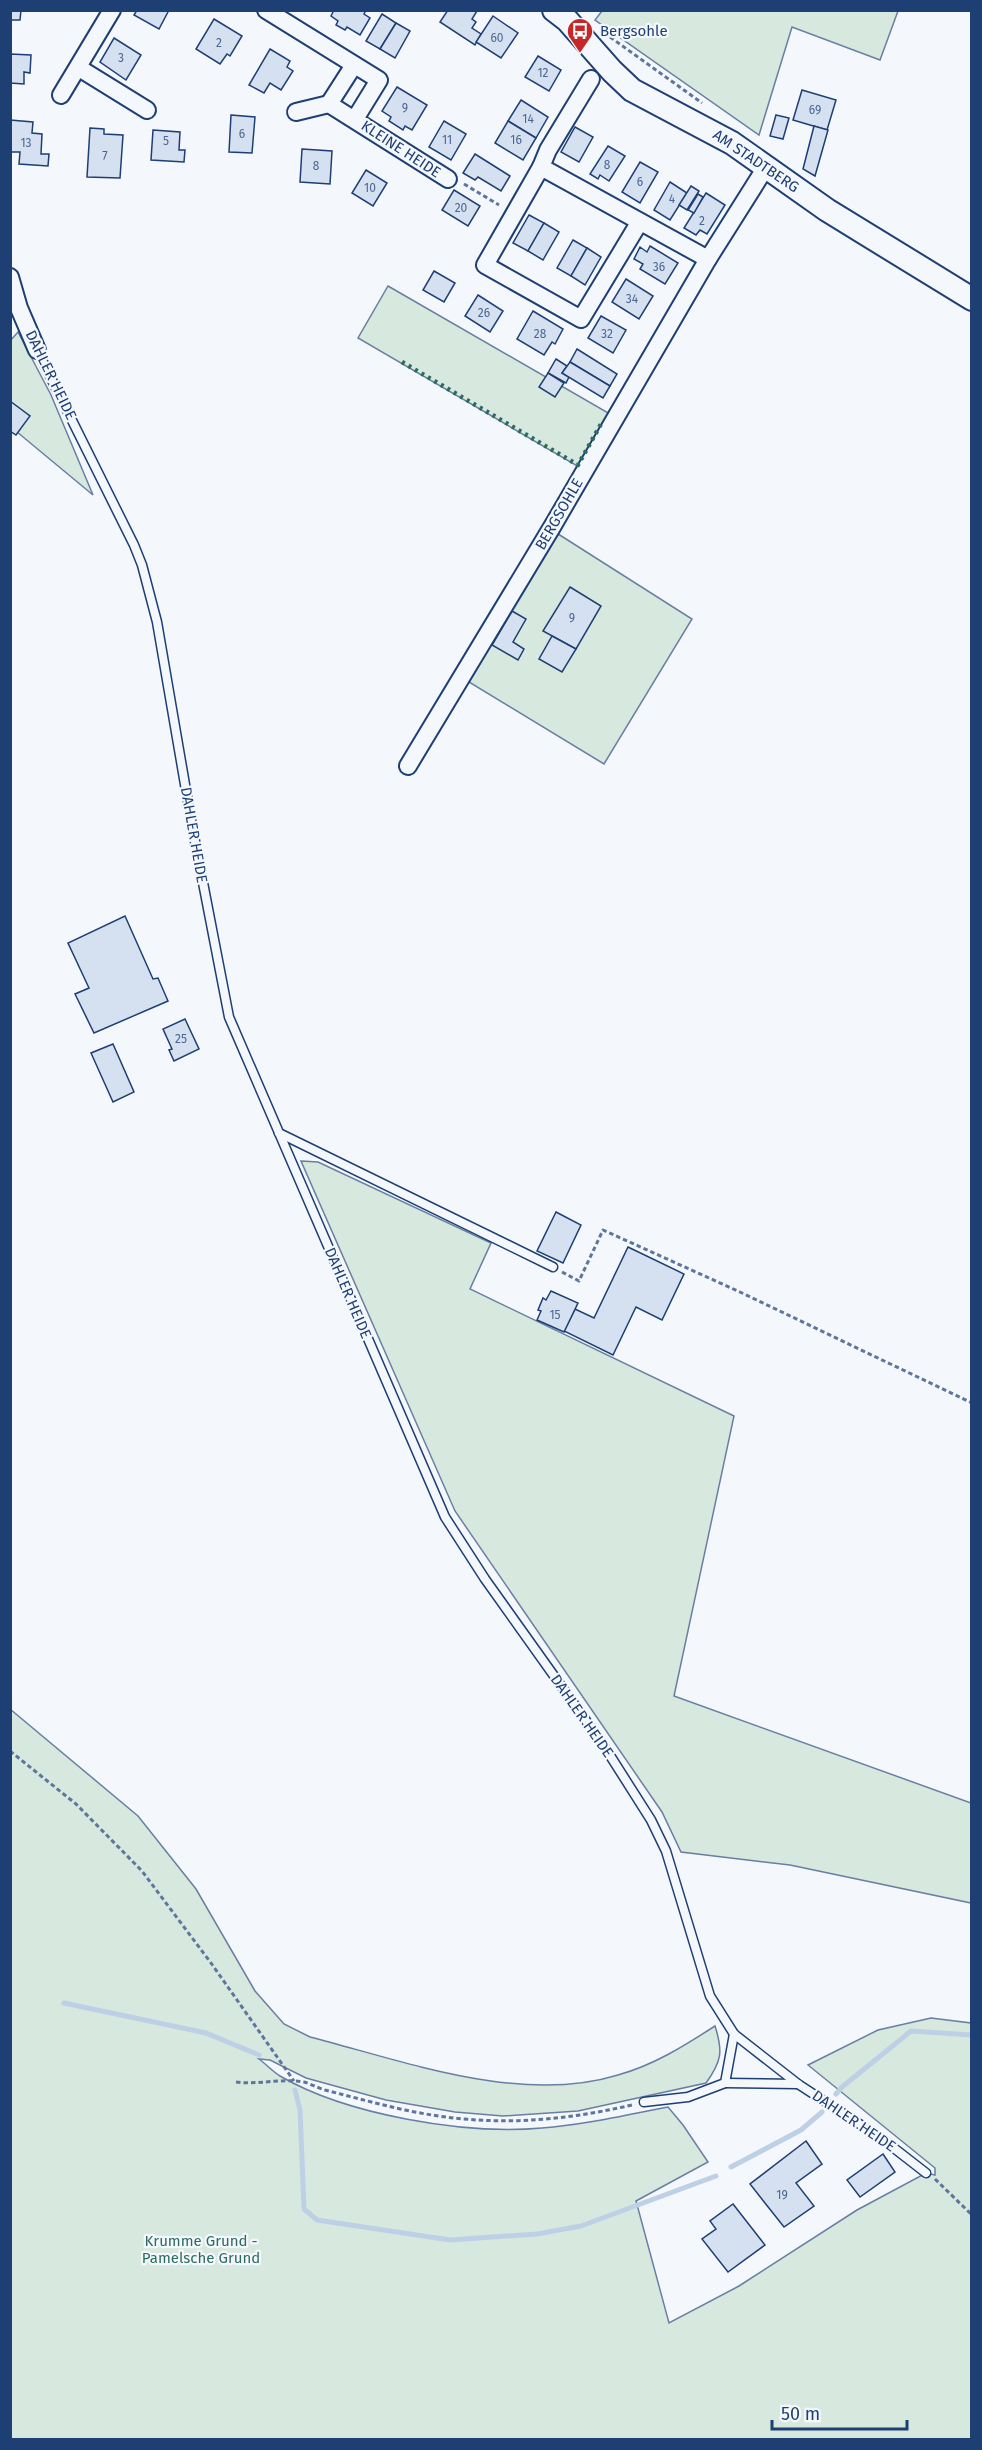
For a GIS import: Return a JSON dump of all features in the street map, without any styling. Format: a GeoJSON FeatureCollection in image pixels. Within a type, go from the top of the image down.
{"type":"FeatureCollection","features":[{"type":"Feature","properties":{"kind":"street"},"geometry":{"type":"LineString","coordinates":[[61,95],[112,10]]}},
{"type":"Feature","properties":{"kind":"street","name":"KLEINE HEIDE"},"geometry":{"type":"LineString","coordinates":[[266,10],[379,80],[355,119]]}},
{"type":"Feature","properties":{"kind":"street","name":"AM STADTBERG"},"geometry":{"type":"LineString","coordinates":[[554,10],[567,20],[632,90],[662,108],[697,123],[732,143],[827,210],[972,299]]}},
{"type":"Feature","properties":{"kind":"street"},"geometry":{"type":"LineString","coordinates":[[296,112],[329,104],[354,64]]}},
{"type":"Feature","properties":{"kind":"street"},"geometry":{"type":"LineString","coordinates":[[79,68],[147,110]]}},
{"type":"Feature","properties":{"kind":"street"},"geometry":{"type":"LineString","coordinates":[[591,79],[548,150],[541,167],[485,265],[581,318],[639,223]]}},
{"type":"Feature","properties":{"kind":"street","name":"KLEINE HEIDE"},"geometry":{"type":"LineString","coordinates":[[329,104],[448,179]]}},
{"type":"Feature","properties":{"kind":"street"},"geometry":{"type":"LineString","coordinates":[[541,167],[708,259]]}},
{"type":"Feature","properties":{"kind":"street","name":"BERGSOHLE"},"geometry":{"type":"LineString","coordinates":[[408,766],[552,527],[708,259],[766,167]]}},
{"type":"Feature","properties":{"kind":"street","name":"DAHLER HEIDE"},"geometry":{"type":"LineString","coordinates":[[10,277],[19,308],[37,350]]}},
{"type":"Feature","properties":{"kind":"lane","name":"DAHLER HEIDE"},"geometry":{"type":"LineString","coordinates":[[37,350],[142,565],[157,622],[193,831],[229,1017],[445,1517],[485,1579],[604,1746],[651,1820],[666,1851],[710,1996],[734,2034],[798,2084],[881,2138],[926,2173]]}},
{"type":"Feature","properties":{"kind":"lane"},"geometry":{"type":"LineString","coordinates":[[279,1133],[553,1267]]}},
{"type":"Feature","properties":{"kind":"lane"},"geometry":{"type":"LineString","coordinates":[[725,2083],[734,2034]]}},
{"type":"Feature","properties":{"kind":"lane"},"geometry":{"type":"LineString","coordinates":[[644,2102],[688,2097],[725,2083],[798,2084]]}},
{"type":"Feature","properties":{"kind":"path"},"geometry":{"type":"LineString","coordinates":[[448,179],[452,177],[514,213]]}},
{"type":"Feature","properties":{"kind":"path"},"geometry":{"type":"LineString","coordinates":[[553,1267],[579,1281],[603,1230],[740,1292],[972,1403]]}},
{"type":"Feature","properties":{"kind":"path"},"geometry":{"type":"LineString","coordinates":[[10,1751],[76,1804],[142,1871],[211,1963],[294,2081]]}},
{"type":"Feature","properties":{"kind":"path"},"geometry":{"type":"LineString","coordinates":[[236,2082],[255,2084],[294,2081],[404,2110],[473,2121],[549,2120],[644,2102]]}},
{"type":"Feature","properties":{"kind":"path"},"geometry":{"type":"LineString","coordinates":[[926,2173],[972,2215]]}},
{"type":"Feature","properties":{"kind":"green space"},"geometry":{"type":"Polygon","coordinates":[[[602,11],[898,11],[880,60],[792,27],[759,135],[595,20],[602,11]]]}},
{"type":"Feature","properties":{"kind":"green space"},"geometry":{"type":"Polygon","coordinates":[[[388,286],[610,414],[579,467],[358,338],[388,286]]]}},
{"type":"Feature","properties":{"kind":"green space"},"geometry":{"type":"Polygon","coordinates":[[[18,332],[51,395],[93,495],[11,427],[10,341],[18,332]]]}},
{"type":"Feature","properties":{"kind":"green space"},"geometry":{"type":"Polygon","coordinates":[[[555,532],[692,619],[604,764],[464,679],[555,532]]]}},
{"type":"Feature","properties":{"kind":"green space"},"geometry":{"type":"Polygon","coordinates":[[[301,1161],[318,1162],[491,1243],[470,1289],[734,1416],[674,1696],[971,1803],[971,1903],[790,1865],[681,1852],[662,1812],[455,1511],[301,1161]]]}},
{"type":"Feature","properties":{"kind":"green space","name":"Krumme Grund - Pamelsche Grund"},"geometry":{"type":"Polygon","coordinates":[[[10,1709],[138,1816],[196,1889],[255,1991],[284,2024],[310,2037],[463,2076],[542,2085],[581,2083],[631,2071],[668,2054],[715,2026],[720,2056],[706,2083],[578,2111],[503,2116],[455,2112],[386,2100],[306,2078],[270,2060],[259,2059],[280,2076],[338,2102],[407,2119],[443,2125],[511,2129],[558,2127],[668,2107],[708,2162],[636,2201],[669,2323],[739,2286],[857,2210],[926,2173],[935,2175],[935,2168],[808,2065],[878,2030],[931,2018],[971,2023],[971,2439],[11,2439],[10,1709]]]}},
{"type":"Feature","properties":{"kind":"building"},"geometry":{"type":"Polygon","coordinates":[[[10,10],[21,10],[20,20],[10,20],[10,10]]]}},
{"type":"Feature","properties":{"kind":"building"},"geometry":{"type":"Polygon","coordinates":[[[137,10],[169,10],[159,29],[134,15],[137,10]]]}},
{"type":"Feature","properties":{"kind":"building"},"geometry":{"type":"Polygon","coordinates":[[[334,10],[366,10],[364,14],[370,18],[360,35],[347,27],[345,30],[336,25],[338,21],[331,16],[334,10]]]}},
{"type":"Feature","properties":{"kind":"building"},"geometry":{"type":"Polygon","coordinates":[[[448,10],[477,11],[472,19],[476,22],[472,28],[481,34],[475,45],[440,22],[448,10]]]}},
{"type":"Feature","properties":{"kind":"building"},"geometry":{"type":"Polygon","coordinates":[[[382,14],[396,23],[380,49],[366,41],[382,14]]]}},
{"type":"Feature","properties":{"kind":"building"},"geometry":{"type":"Polygon","coordinates":[[[493,16],[518,33],[501,58],[476,42],[493,16]]]}},
{"type":"Feature","properties":{"kind":"building"},"geometry":{"type":"Polygon","coordinates":[[[214,19],[242,36],[230,56],[227,54],[220,64],[196,49],[214,19]]]}},
{"type":"Feature","properties":{"kind":"building"},"geometry":{"type":"Polygon","coordinates":[[[396,23],[410,31],[395,58],[380,49],[396,23]]]}},
{"type":"Feature","properties":{"kind":"building"},"geometry":{"type":"Polygon","coordinates":[[[114,38],[141,55],[126,80],[100,62],[114,38]]]}},
{"type":"Feature","properties":{"kind":"building"},"geometry":{"type":"Polygon","coordinates":[[[270,49],[290,61],[287,67],[293,71],[281,90],[270,83],[264,93],[249,85],[270,49]]]}},
{"type":"Feature","properties":{"kind":"building"},"geometry":{"type":"Polygon","coordinates":[[[10,54],[31,55],[30,73],[24,72],[24,84],[10,83],[10,54]]]}},
{"type":"Feature","properties":{"kind":"building"},"geometry":{"type":"Polygon","coordinates":[[[538,56],[561,70],[549,91],[525,77],[538,56]]]}},
{"type":"Feature","properties":{"kind":"building"},"geometry":{"type":"Polygon","coordinates":[[[397,87],[427,105],[412,130],[405,126],[403,130],[389,121],[391,117],[382,111],[397,87]]]}},
{"type":"Feature","properties":{"kind":"building"},"geometry":{"type":"Polygon","coordinates":[[[802,90],[836,100],[827,130],[793,120],[802,90]]]}},
{"type":"Feature","properties":{"kind":"building"},"geometry":{"type":"Polygon","coordinates":[[[521,100],[548,117],[536,138],[508,121],[521,100]]]}},
{"type":"Feature","properties":{"kind":"building"},"geometry":{"type":"Polygon","coordinates":[[[231,115],[255,117],[252,153],[229,152],[231,115]]]}},
{"type":"Feature","properties":{"kind":"building"},"geometry":{"type":"Polygon","coordinates":[[[776,115],[789,118],[783,139],[770,136],[776,115]]]}},
{"type":"Feature","properties":{"kind":"building"},"geometry":{"type":"Polygon","coordinates":[[[10,120],[33,122],[32,133],[42,134],[41,154],[49,154],[48,166],[19,164],[20,152],[10,152],[10,120]]]}},
{"type":"Feature","properties":{"kind":"building"},"geometry":{"type":"Polygon","coordinates":[[[444,121],[466,134],[451,160],[429,147],[444,121]]]}},
{"type":"Feature","properties":{"kind":"building"},"geometry":{"type":"Polygon","coordinates":[[[508,121],[536,138],[523,160],[495,143],[508,121]]]}},
{"type":"Feature","properties":{"kind":"building"},"geometry":{"type":"Polygon","coordinates":[[[814,126],[828,130],[815,176],[803,169],[814,126]]]}},
{"type":"Feature","properties":{"kind":"building"},"geometry":{"type":"Polygon","coordinates":[[[575,127],[593,137],[579,162],[561,152],[575,127]]]}},
{"type":"Feature","properties":{"kind":"building"},"geometry":{"type":"Polygon","coordinates":[[[90,128],[104,129],[104,134],[123,135],[120,178],[87,177],[90,128]]]}},
{"type":"Feature","properties":{"kind":"building"},"geometry":{"type":"Polygon","coordinates":[[[153,130],[180,132],[179,150],[185,150],[184,162],[151,160],[153,130]]]}},
{"type":"Feature","properties":{"kind":"building"},"geometry":{"type":"Polygon","coordinates":[[[608,146],[625,156],[609,181],[600,175],[598,179],[590,174],[608,146]]]}},
{"type":"Feature","properties":{"kind":"building"},"geometry":{"type":"Polygon","coordinates":[[[302,149],[332,151],[330,184],[300,182],[302,149]]]}},
{"type":"Feature","properties":{"kind":"building"},"geometry":{"type":"Polygon","coordinates":[[[475,154],[510,176],[501,191],[478,177],[475,180],[463,173],[475,154]]]}},
{"type":"Feature","properties":{"kind":"building"},"geometry":{"type":"Polygon","coordinates":[[[640,162],[658,172],[640,203],[622,192],[640,162]]]}},
{"type":"Feature","properties":{"kind":"building"},"geometry":{"type":"Polygon","coordinates":[[[366,170],[387,183],[373,206],[352,193],[366,170]]]}},
{"type":"Feature","properties":{"kind":"building"},"geometry":{"type":"Polygon","coordinates":[[[670,182],[687,193],[670,220],[654,210],[670,182]]]}},
{"type":"Feature","properties":{"kind":"building"},"geometry":{"type":"Polygon","coordinates":[[[691,186],[699,191],[687,210],[679,205],[691,186]]]}},
{"type":"Feature","properties":{"kind":"building"},"geometry":{"type":"Polygon","coordinates":[[[454,190],[480,206],[468,226],[442,210],[454,190]]]}},
{"type":"Feature","properties":{"kind":"building"},"geometry":{"type":"Polygon","coordinates":[[[706,193],[725,205],[707,234],[700,230],[696,235],[684,228],[706,193]]]}},
{"type":"Feature","properties":{"kind":"building"},"geometry":{"type":"Polygon","coordinates":[[[698,194],[703,197],[694,213],[688,210],[698,194]]]}},
{"type":"Feature","properties":{"kind":"building"},"geometry":{"type":"Polygon","coordinates":[[[529,215],[544,223],[528,251],[513,243],[529,215]]]}},
{"type":"Feature","properties":{"kind":"building"},"geometry":{"type":"Polygon","coordinates":[[[544,223],[559,232],[543,260],[528,251],[544,223]]]}},
{"type":"Feature","properties":{"kind":"building"},"geometry":{"type":"Polygon","coordinates":[[[573,240],[587,248],[571,276],[557,268],[573,240]]]}},
{"type":"Feature","properties":{"kind":"building"},"geometry":{"type":"Polygon","coordinates":[[[650,246],[678,263],[665,284],[640,269],[643,264],[634,259],[640,247],[647,252],[650,246]]]}},
{"type":"Feature","properties":{"kind":"building"},"geometry":{"type":"Polygon","coordinates":[[[587,248],[601,257],[585,285],[571,276],[587,248]]]}},
{"type":"Feature","properties":{"kind":"building"},"geometry":{"type":"Polygon","coordinates":[[[434,271],[455,283],[444,302],[423,290],[434,271]]]}},
{"type":"Feature","properties":{"kind":"building"},"geometry":{"type":"Polygon","coordinates":[[[626,279],[653,296],[639,319],[612,302],[626,279]]]}},
{"type":"Feature","properties":{"kind":"building"},"geometry":{"type":"Polygon","coordinates":[[[478,295],[503,311],[490,332],[465,316],[478,295]]]}},
{"type":"Feature","properties":{"kind":"building"},"geometry":{"type":"Polygon","coordinates":[[[533,311],[563,329],[555,344],[552,342],[544,355],[517,339],[533,311]]]}},
{"type":"Feature","properties":{"kind":"building"},"geometry":{"type":"Polygon","coordinates":[[[601,316],[626,330],[613,353],[588,338],[601,316]]]}},
{"type":"Feature","properties":{"kind":"building"},"geometry":{"type":"Polygon","coordinates":[[[577,349],[617,374],[610,386],[570,362],[577,349]]]}},
{"type":"Feature","properties":{"kind":"building"},"geometry":{"type":"Polygon","coordinates":[[[556,359],[567,366],[562,373],[569,377],[566,383],[548,373],[556,359]]]}},
{"type":"Feature","properties":{"kind":"building"},"geometry":{"type":"Polygon","coordinates":[[[570,362],[610,386],[603,398],[562,373],[570,362]]]}},
{"type":"Feature","properties":{"kind":"building"},"geometry":{"type":"Polygon","coordinates":[[[548,373],[564,383],[555,397],[539,387],[548,373]]]}},
{"type":"Feature","properties":{"kind":"building"},"geometry":{"type":"Polygon","coordinates":[[[10,401],[30,416],[16,435],[10,431],[10,401]]]}},
{"type":"Feature","properties":{"kind":"building"},"geometry":{"type":"Polygon","coordinates":[[[570,587],[601,606],[576,649],[543,631],[570,587]]]}},
{"type":"Feature","properties":{"kind":"building"},"geometry":{"type":"Polygon","coordinates":[[[512,611],[526,619],[513,642],[524,649],[518,660],[492,645],[512,611]]]}},
{"type":"Feature","properties":{"kind":"building"},"geometry":{"type":"Polygon","coordinates":[[[552,636],[576,649],[562,672],[539,659],[552,636]]]}},
{"type":"Feature","properties":{"kind":"building"},"geometry":{"type":"Polygon","coordinates":[[[125,916],[153,979],[158,978],[168,1001],[94,1033],[75,994],[89,988],[68,943],[125,916]]]}},
{"type":"Feature","properties":{"kind":"building"},"geometry":{"type":"Polygon","coordinates":[[[185,1019],[199,1049],[174,1061],[169,1050],[172,1049],[163,1029],[185,1019]]]}},
{"type":"Feature","properties":{"kind":"building"},"geometry":{"type":"Polygon","coordinates":[[[113,1044],[134,1092],[113,1102],[91,1053],[113,1044]]]}},
{"type":"Feature","properties":{"kind":"building"},"geometry":{"type":"Polygon","coordinates":[[[556,1212],[581,1225],[563,1263],[537,1251],[556,1212]]]}},
{"type":"Feature","properties":{"kind":"building"},"geometry":{"type":"Polygon","coordinates":[[[628,1247],[684,1274],[662,1320],[636,1307],[613,1355],[564,1331],[575,1309],[594,1318],[628,1247]]]}},
{"type":"Feature","properties":{"kind":"building"},"geometry":{"type":"Polygon","coordinates":[[[551,1291],[578,1303],[564,1332],[537,1320],[543,1298],[546,1300],[551,1291]]]}},
{"type":"Feature","properties":{"kind":"building"},"geometry":{"type":"Polygon","coordinates":[[[806,2141],[822,2164],[796,2183],[814,2206],[784,2227],[750,2184],[806,2141]]]}},
{"type":"Feature","properties":{"kind":"building"},"geometry":{"type":"Polygon","coordinates":[[[883,2154],[895,2172],[860,2197],[847,2180],[883,2154]]]}},
{"type":"Feature","properties":{"kind":"building"},"geometry":{"type":"Polygon","coordinates":[[[733,2204],[765,2245],[728,2272],[702,2239],[716,2229],[710,2221],[733,2204]]]}},
{"type":"Feature","properties":{"kind":"waterway"},"geometry":{"type":"LineString","coordinates":[[64,2003],[206,2033],[259,2055]]}},
{"type":"Feature","properties":{"kind":"waterway"},"geometry":{"type":"LineString","coordinates":[[836,2094],[911,2031],[972,2035]]}},
{"type":"Feature","properties":{"kind":"waterway"},"geometry":{"type":"LineString","coordinates":[[295,2090],[300,2110],[304,2209],[317,2220],[450,2240],[537,2234],[581,2226],[716,2176]]}},
{"type":"Feature","properties":{"kind":"waterway"},"geometry":{"type":"LineString","coordinates":[[731,2167],[801,2130],[822,2112]]}},
{"type":"Feature","properties":{"kind":"hedge"},"geometry":{"type":"LineString","coordinates":[[402,362],[578,465],[601,424]]}},
{"type":"Feature","properties":{"kind":"place","name":"Bergsohle"},"geometry":{"type":"Point","coordinates":[580,54]}}]}
